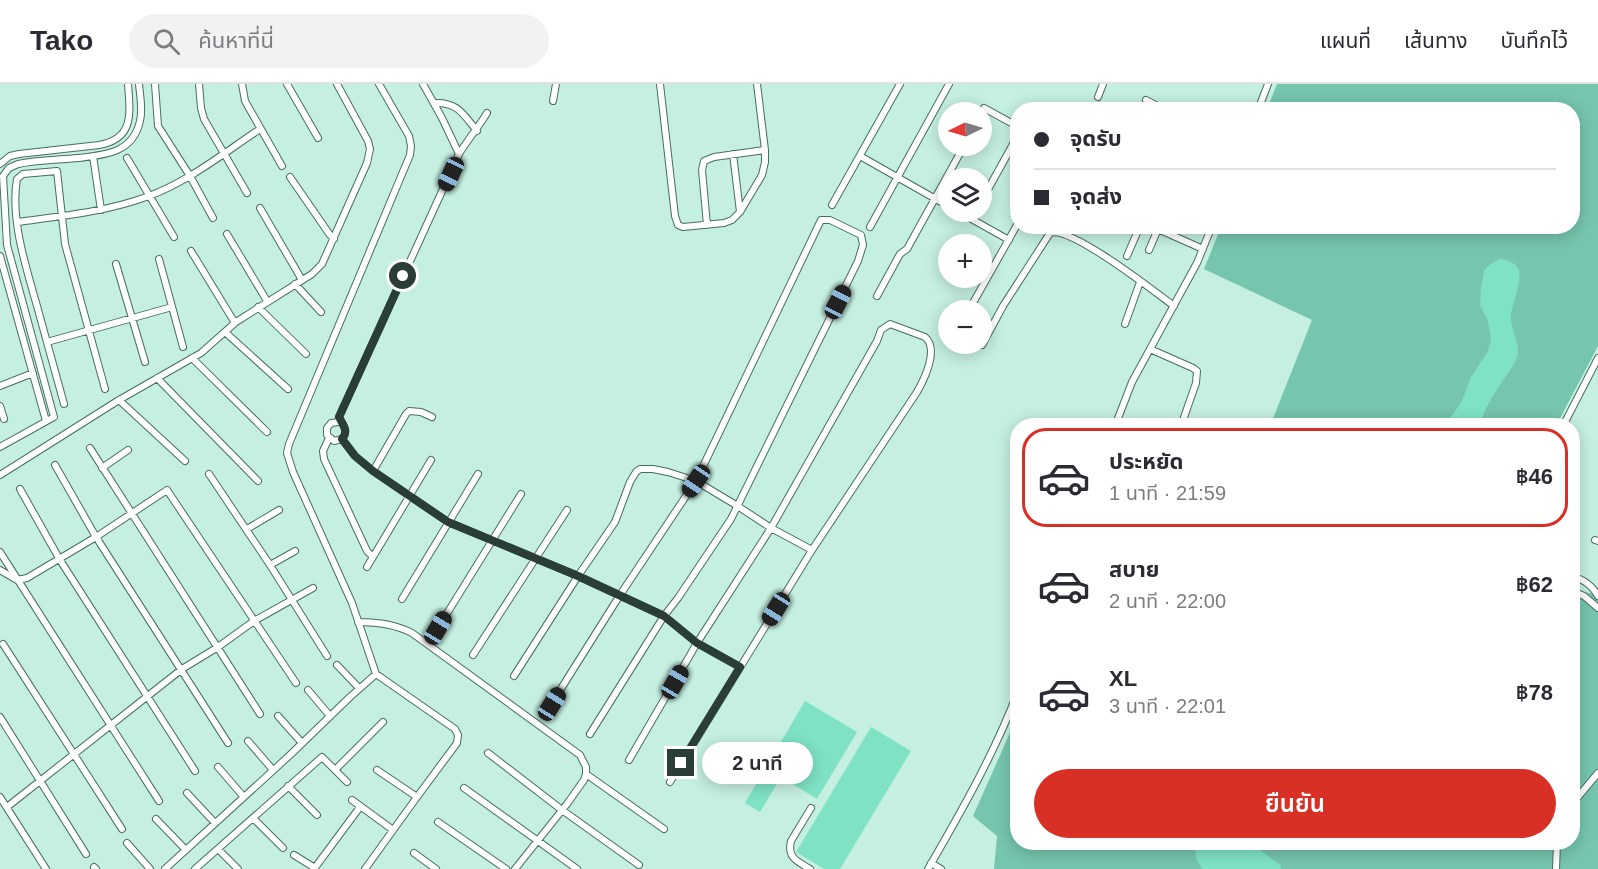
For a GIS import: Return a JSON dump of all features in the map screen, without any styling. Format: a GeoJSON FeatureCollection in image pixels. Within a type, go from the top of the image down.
{"type":"FeatureCollection","features":[{"type":"Feature","properties":{"kind":"street"},"geometry":{"type":"LineString","coordinates":[[0,164],[10,156],[19,154],[109,144],[125,131],[129,122],[128,84]]}},
{"type":"Feature","properties":{"kind":"street"},"geometry":{"type":"LineString","coordinates":[[0,447],[54,417],[7,245],[3,176],[9,168],[18,164],[106,155],[119,150],[134,136],[141,120],[139,84]]}},
{"type":"Feature","properties":{"kind":"street"},"geometry":{"type":"LineString","coordinates":[[155,84],[158,126],[190,176],[213,218]]}},
{"type":"Feature","properties":{"kind":"street"},"geometry":{"type":"LineString","coordinates":[[199,84],[204,119],[247,194]]}},
{"type":"Feature","properties":{"kind":"street"},"geometry":{"type":"LineString","coordinates":[[242,84],[245,101],[282,166]]}},
{"type":"Feature","properties":{"kind":"street"},"geometry":{"type":"LineString","coordinates":[[287,84],[318,138]]}},
{"type":"Feature","properties":{"kind":"street"},"geometry":{"type":"LineString","coordinates":[[0,476],[119,400],[209,347],[235,323],[302,280],[322,264],[370,149],[365,133],[338,84]]}},
{"type":"Feature","properties":{"kind":"street"},"geometry":{"type":"LineString","coordinates":[[365,869],[417,796],[452,752],[458,735],[455,729],[376,674],[352,603],[289,463],[287,453],[410,155],[409,136],[379,84]]}},
{"type":"Feature","properties":{"kind":"street"},"geometry":{"type":"LineString","coordinates":[[423,84],[459,154]]}},
{"type":"Feature","properties":{"kind":"street"},"geometry":{"type":"LineString","coordinates":[[553,101],[556,84]]}},
{"type":"Feature","properties":{"kind":"street"},"geometry":{"type":"LineString","coordinates":[[660,84],[675,220],[683,227],[724,223],[732,220],[740,212],[762,175],[765,150],[757,84]]}},
{"type":"Feature","properties":{"kind":"street"},"geometry":{"type":"LineString","coordinates":[[832,205],[900,84]]}},
{"type":"Feature","properties":{"kind":"street"},"geometry":{"type":"LineString","coordinates":[[870,227],[949,84]]}},
{"type":"Feature","properties":{"kind":"street"},"geometry":{"type":"LineString","coordinates":[[1098,97],[1103,84]]}},
{"type":"Feature","properties":{"kind":"street"},"geometry":{"type":"LineString","coordinates":[[1261,102],[1268,84]]}},
{"type":"Feature","properties":{"kind":"street"},"geometry":{"type":"LineString","coordinates":[[1146,100],[1150,102]]}},
{"type":"Feature","properties":{"kind":"street"},"geometry":{"type":"LineString","coordinates":[[434,103],[450,104],[477,131]]}},
{"type":"Feature","properties":{"kind":"street"},"geometry":{"type":"LineString","coordinates":[[992,112],[1010,122]]}},
{"type":"Feature","properties":{"kind":"street"},"geometry":{"type":"LineString","coordinates":[[339,417],[346,432],[342,439],[334,441],[329,438],[327,428],[331,423],[338,422],[339,417],[459,154],[470,137],[477,131],[487,113]]}},
{"type":"Feature","properties":{"kind":"street"},"geometry":{"type":"LineString","coordinates":[[17,222],[101,210],[150,196],[190,176],[260,129]]}},
{"type":"Feature","properties":{"kind":"street"},"geometry":{"type":"LineString","coordinates":[[707,225],[702,165],[704,161],[708,158],[765,150]]}},
{"type":"Feature","properties":{"kind":"street"},"geometry":{"type":"LineString","coordinates":[[992,182],[1010,150]]}},
{"type":"Feature","properties":{"kind":"street"},"geometry":{"type":"LineString","coordinates":[[733,154],[740,212]]}},
{"type":"Feature","properties":{"kind":"street"},"geometry":{"type":"LineString","coordinates":[[93,156],[101,210]]}},
{"type":"Feature","properties":{"kind":"street"},"geometry":{"type":"LineString","coordinates":[[860,156],[938,200]]}},
{"type":"Feature","properties":{"kind":"street"},"geometry":{"type":"LineString","coordinates":[[877,296],[900,254],[907,249],[958,156]]}},
{"type":"Feature","properties":{"kind":"street"},"geometry":{"type":"LineString","coordinates":[[127,158],[174,237]]}},
{"type":"Feature","properties":{"kind":"street"},"geometry":{"type":"LineString","coordinates":[[64,404],[24,262],[17,222],[16,187],[17,179],[23,174],[57,171],[65,244],[105,389]]}},
{"type":"Feature","properties":{"kind":"street"},"geometry":{"type":"LineString","coordinates":[[291,177],[334,239]]}},
{"type":"Feature","properties":{"kind":"street"},"geometry":{"type":"LineString","coordinates":[[260,208],[302,280]]}},
{"type":"Feature","properties":{"kind":"street"},"geometry":{"type":"LineString","coordinates":[[552,704],[696,481],[820,220],[830,219],[861,235],[863,245],[858,261],[731,519],[664,616],[591,734]]}},
{"type":"Feature","properties":{"kind":"street"},"geometry":{"type":"LineString","coordinates":[[976,222],[1009,240]]}},
{"type":"Feature","properties":{"kind":"street"},"geometry":{"type":"LineString","coordinates":[[227,234],[267,302]]}},
{"type":"Feature","properties":{"kind":"street"},"geometry":{"type":"LineString","coordinates":[[975,300],[1012,234]]}},
{"type":"Feature","properties":{"kind":"street"},"geometry":{"type":"LineString","coordinates":[[992,328],[1049,234]]}},
{"type":"Feature","properties":{"kind":"street"},"geometry":{"type":"LineString","coordinates":[[1064,234],[1105,256],[1174,306]]}},
{"type":"Feature","properties":{"kind":"street"},"geometry":{"type":"LineString","coordinates":[[1127,256],[1137,234]]}},
{"type":"Feature","properties":{"kind":"street"},"geometry":{"type":"LineString","coordinates":[[1149,250],[1156,234]]}},
{"type":"Feature","properties":{"kind":"street"},"geometry":{"type":"LineString","coordinates":[[1167,234],[1203,249]]}},
{"type":"Feature","properties":{"kind":"street"},"geometry":{"type":"LineString","coordinates":[[1118,418],[1132,382],[1197,263],[1209,234]]}},
{"type":"Feature","properties":{"kind":"street"},"geometry":{"type":"LineString","coordinates":[[191,250],[235,323]]}},
{"type":"Feature","properties":{"kind":"street"},"geometry":{"type":"LineString","coordinates":[[0,259],[46,422]]}},
{"type":"Feature","properties":{"kind":"street"},"geometry":{"type":"LineString","coordinates":[[159,259],[183,347]]}},
{"type":"Feature","properties":{"kind":"street"},"geometry":{"type":"LineString","coordinates":[[116,264],[145,362]]}},
{"type":"Feature","properties":{"kind":"street"},"geometry":{"type":"LineString","coordinates":[[1125,324],[1140,282]]}},
{"type":"Feature","properties":{"kind":"street"},"geometry":{"type":"LineString","coordinates":[[295,284],[321,312]]}},
{"type":"Feature","properties":{"kind":"street"},"geometry":{"type":"LineString","coordinates":[[47,342],[172,307]]}},
{"type":"Feature","properties":{"kind":"street"},"geometry":{"type":"LineString","coordinates":[[258,307],[306,354]]}},
{"type":"Feature","properties":{"kind":"street"},"geometry":{"type":"LineString","coordinates":[[629,760],[697,643],[771,528],[877,341],[881,330],[890,324],[925,337],[929,340],[931,352],[923,381],[812,550],[670,782]]}},
{"type":"Feature","properties":{"kind":"street"},"geometry":{"type":"LineString","coordinates":[[225,332],[288,389]]}},
{"type":"Feature","properties":{"kind":"street"},"geometry":{"type":"LineString","coordinates":[[1150,349],[1197,371],[1196,383],[1184,418]]}},
{"type":"Feature","properties":{"kind":"street"},"geometry":{"type":"LineString","coordinates":[[192,358],[267,432]]}},
{"type":"Feature","properties":{"kind":"street"},"geometry":{"type":"LineString","coordinates":[[1567,418],[1598,358]]}},
{"type":"Feature","properties":{"kind":"street"},"geometry":{"type":"LineString","coordinates":[[0,386],[33,373]]}},
{"type":"Feature","properties":{"kind":"street"},"geometry":{"type":"LineString","coordinates":[[157,378],[258,481]]}},
{"type":"Feature","properties":{"kind":"street"},"geometry":{"type":"LineString","coordinates":[[119,400],[185,461]]}},
{"type":"Feature","properties":{"kind":"street"},"geometry":{"type":"LineString","coordinates":[[0,406],[4,419]]}},
{"type":"Feature","properties":{"kind":"street"},"geometry":{"type":"LineString","coordinates":[[373,471],[405,414],[413,410],[432,417]]}},
{"type":"Feature","properties":{"kind":"street"},"geometry":{"type":"LineString","coordinates":[[329,438],[323,451],[324,459],[367,551],[373,558]]}},
{"type":"Feature","properties":{"kind":"street"},"geometry":{"type":"LineString","coordinates":[[342,439],[355,456],[373,471],[448,522],[578,576],[664,616],[697,643],[740,667]]}},
{"type":"Feature","properties":{"kind":"street"},"geometry":{"type":"LineString","coordinates":[[90,448],[260,714]]}},
{"type":"Feature","properties":{"kind":"street"},"geometry":{"type":"LineString","coordinates":[[102,468],[128,450]]}},
{"type":"Feature","properties":{"kind":"street"},"geometry":{"type":"LineString","coordinates":[[367,567],[431,460]]}},
{"type":"Feature","properties":{"kind":"street"},"geometry":{"type":"LineString","coordinates":[[55,465],[96,537],[228,742]]}},
{"type":"Feature","properties":{"kind":"street"},"geometry":{"type":"LineString","coordinates":[[514,676],[615,522],[630,482],[640,469],[653,469],[696,481],[771,528],[812,550]]}},
{"type":"Feature","properties":{"kind":"street"},"geometry":{"type":"LineString","coordinates":[[209,474],[247,529],[327,656]]}},
{"type":"Feature","properties":{"kind":"street"},"geometry":{"type":"LineString","coordinates":[[402,599],[478,474]]}},
{"type":"Feature","properties":{"kind":"street"},"geometry":{"type":"LineString","coordinates":[[20,489],[60,560],[195,771]]}},
{"type":"Feature","properties":{"kind":"street"},"geometry":{"type":"LineString","coordinates":[[0,570],[17,580],[27,578],[60,560],[167,489],[296,683]]}},
{"type":"Feature","properties":{"kind":"street"},"geometry":{"type":"LineString","coordinates":[[438,628],[521,494]]}},
{"type":"Feature","properties":{"kind":"street"},"geometry":{"type":"LineString","coordinates":[[247,529],[279,510]]}},
{"type":"Feature","properties":{"kind":"street"},"geometry":{"type":"LineString","coordinates":[[474,655],[567,510]]}},
{"type":"Feature","properties":{"kind":"street"},"geometry":{"type":"LineString","coordinates":[[270,565],[295,551]]}},
{"type":"Feature","properties":{"kind":"street"},"geometry":{"type":"LineString","coordinates":[[0,552],[159,801]]}},
{"type":"Feature","properties":{"kind":"street"},"geometry":{"type":"LineString","coordinates":[[1580,578],[1593,587],[1598,596]]}},
{"type":"Feature","properties":{"kind":"street"},"geometry":{"type":"LineString","coordinates":[[7,807],[182,669],[254,621],[314,588]]}},
{"type":"Feature","properties":{"kind":"street"},"geometry":{"type":"LineString","coordinates":[[1580,594],[1598,608]]}},
{"type":"Feature","properties":{"kind":"street"},"geometry":{"type":"LineString","coordinates":[[358,622],[397,626],[412,633],[579,755],[586,767],[584,780],[515,869]]}},
{"type":"Feature","properties":{"kind":"street"},"geometry":{"type":"LineString","coordinates":[[3,645],[122,829]]}},
{"type":"Feature","properties":{"kind":"street"},"geometry":{"type":"LineString","coordinates":[[337,665],[359,688]]}},
{"type":"Feature","properties":{"kind":"street"},"geometry":{"type":"LineString","coordinates":[[165,869],[376,674]]}},
{"type":"Feature","properties":{"kind":"street"},"geometry":{"type":"LineString","coordinates":[[308,690],[330,716]]}},
{"type":"Feature","properties":{"kind":"street"},"geometry":{"type":"LineString","coordinates":[[941,869],[929,866],[970,795],[1010,712]]}},
{"type":"Feature","properties":{"kind":"street"},"geometry":{"type":"LineString","coordinates":[[278,716],[302,743]]}},
{"type":"Feature","properties":{"kind":"street"},"geometry":{"type":"LineString","coordinates":[[0,717],[86,854]]}},
{"type":"Feature","properties":{"kind":"street"},"geometry":{"type":"LineString","coordinates":[[335,770],[383,722]]}},
{"type":"Feature","properties":{"kind":"street"},"geometry":{"type":"LineString","coordinates":[[248,741],[273,770]]}},
{"type":"Feature","properties":{"kind":"street"},"geometry":{"type":"LineString","coordinates":[[488,753],[639,865]]}},
{"type":"Feature","properties":{"kind":"street"},"geometry":{"type":"LineString","coordinates":[[195,869],[322,757],[347,782]]}},
{"type":"Feature","properties":{"kind":"street"},"geometry":{"type":"LineString","coordinates":[[218,767],[243,796]]}},
{"type":"Feature","properties":{"kind":"street"},"geometry":{"type":"LineString","coordinates":[[377,770],[417,796]]}},
{"type":"Feature","properties":{"kind":"street"},"geometry":{"type":"LineString","coordinates":[[1580,794],[1598,773]]}},
{"type":"Feature","properties":{"kind":"street"},"geometry":{"type":"LineString","coordinates":[[586,774],[664,829]]}},
{"type":"Feature","properties":{"kind":"street"},"geometry":{"type":"LineString","coordinates":[[288,786],[317,815]]}},
{"type":"Feature","properties":{"kind":"street"},"geometry":{"type":"LineString","coordinates":[[464,788],[577,869]]}},
{"type":"Feature","properties":{"kind":"street"},"geometry":{"type":"LineString","coordinates":[[187,793],[215,823]]}},
{"type":"Feature","properties":{"kind":"street"},"geometry":{"type":"LineString","coordinates":[[0,797],[46,869]]}},
{"type":"Feature","properties":{"kind":"street"},"geometry":{"type":"LineString","coordinates":[[352,800],[393,830]]}},
{"type":"Feature","properties":{"kind":"street"},"geometry":{"type":"LineString","coordinates":[[294,855],[314,868],[360,807]]}},
{"type":"Feature","properties":{"kind":"street"},"geometry":{"type":"LineString","coordinates":[[810,869],[792,858],[790,847],[791,841],[812,808]]}},
{"type":"Feature","properties":{"kind":"street"},"geometry":{"type":"LineString","coordinates":[[253,818],[283,848]]}},
{"type":"Feature","properties":{"kind":"street"},"geometry":{"type":"LineString","coordinates":[[156,819],[186,850]]}},
{"type":"Feature","properties":{"kind":"street"},"geometry":{"type":"LineString","coordinates":[[438,822],[506,869]]}},
{"type":"Feature","properties":{"kind":"street"},"geometry":{"type":"LineString","coordinates":[[127,843],[150,869]]}},
{"type":"Feature","properties":{"kind":"street"},"geometry":{"type":"LineString","coordinates":[[218,849],[238,869]]}},
{"type":"Feature","properties":{"kind":"street"},"geometry":{"type":"LineString","coordinates":[[1556,869],[1557,850]]}},
{"type":"Feature","properties":{"kind":"street"},"geometry":{"type":"LineString","coordinates":[[414,853],[436,869]]}},
{"type":"Feature","properties":{"kind":"shaded area"},"geometry":{"type":"Polygon","coordinates":[[[1277,84],[1598,84],[1598,346],[1560,418],[1273,418],[1312,320],[1204,269],[1218,234],[1580,234],[1580,102],[1270,102],[1277,84]]]}},
{"type":"Feature","properties":{"kind":"shaded area"},"geometry":{"type":"Polygon","coordinates":[[[1500,259],[1506,260],[1512,262],[1519,271],[1520,276],[1511,316],[1518,347],[1517,357],[1482,418],[1450,418],[1461,403],[1471,377],[1487,353],[1491,341],[1488,321],[1480,305],[1484,271],[1500,259]]]}},
{"type":"Feature","properties":{"kind":"shaded area"},"geometry":{"type":"Polygon","coordinates":[[[1580,592],[1598,594],[1598,869],[994,869],[997,836],[973,816],[1010,733],[1010,850],[1580,850],[1580,592]]]}},
{"type":"Feature","properties":{"kind":"shaded area"},"geometry":{"type":"Polygon","coordinates":[[[805,701],[857,732],[817,799],[781,777],[760,812],[745,803],[805,701]]]}},
{"type":"Feature","properties":{"kind":"shaded area"},"geometry":{"type":"Polygon","coordinates":[[[871,727],[911,751],[840,869],[824,869],[796,852],[871,727]]]}},
{"type":"Feature","properties":{"kind":"shaded area"},"geometry":{"type":"Polygon","coordinates":[[[1195,850],[1260,850],[1280,865],[1281,869],[1202,869],[1196,858],[1195,850]]]}},
{"type":"Feature","properties":{"kind":"route"},"geometry":{"type":"LineString","coordinates":[[403,276],[339,417],[346,429],[342,439],[355,456],[373,471],[448,522],[578,576],[664,616],[697,643],[740,667],[681,763]]}}]}
